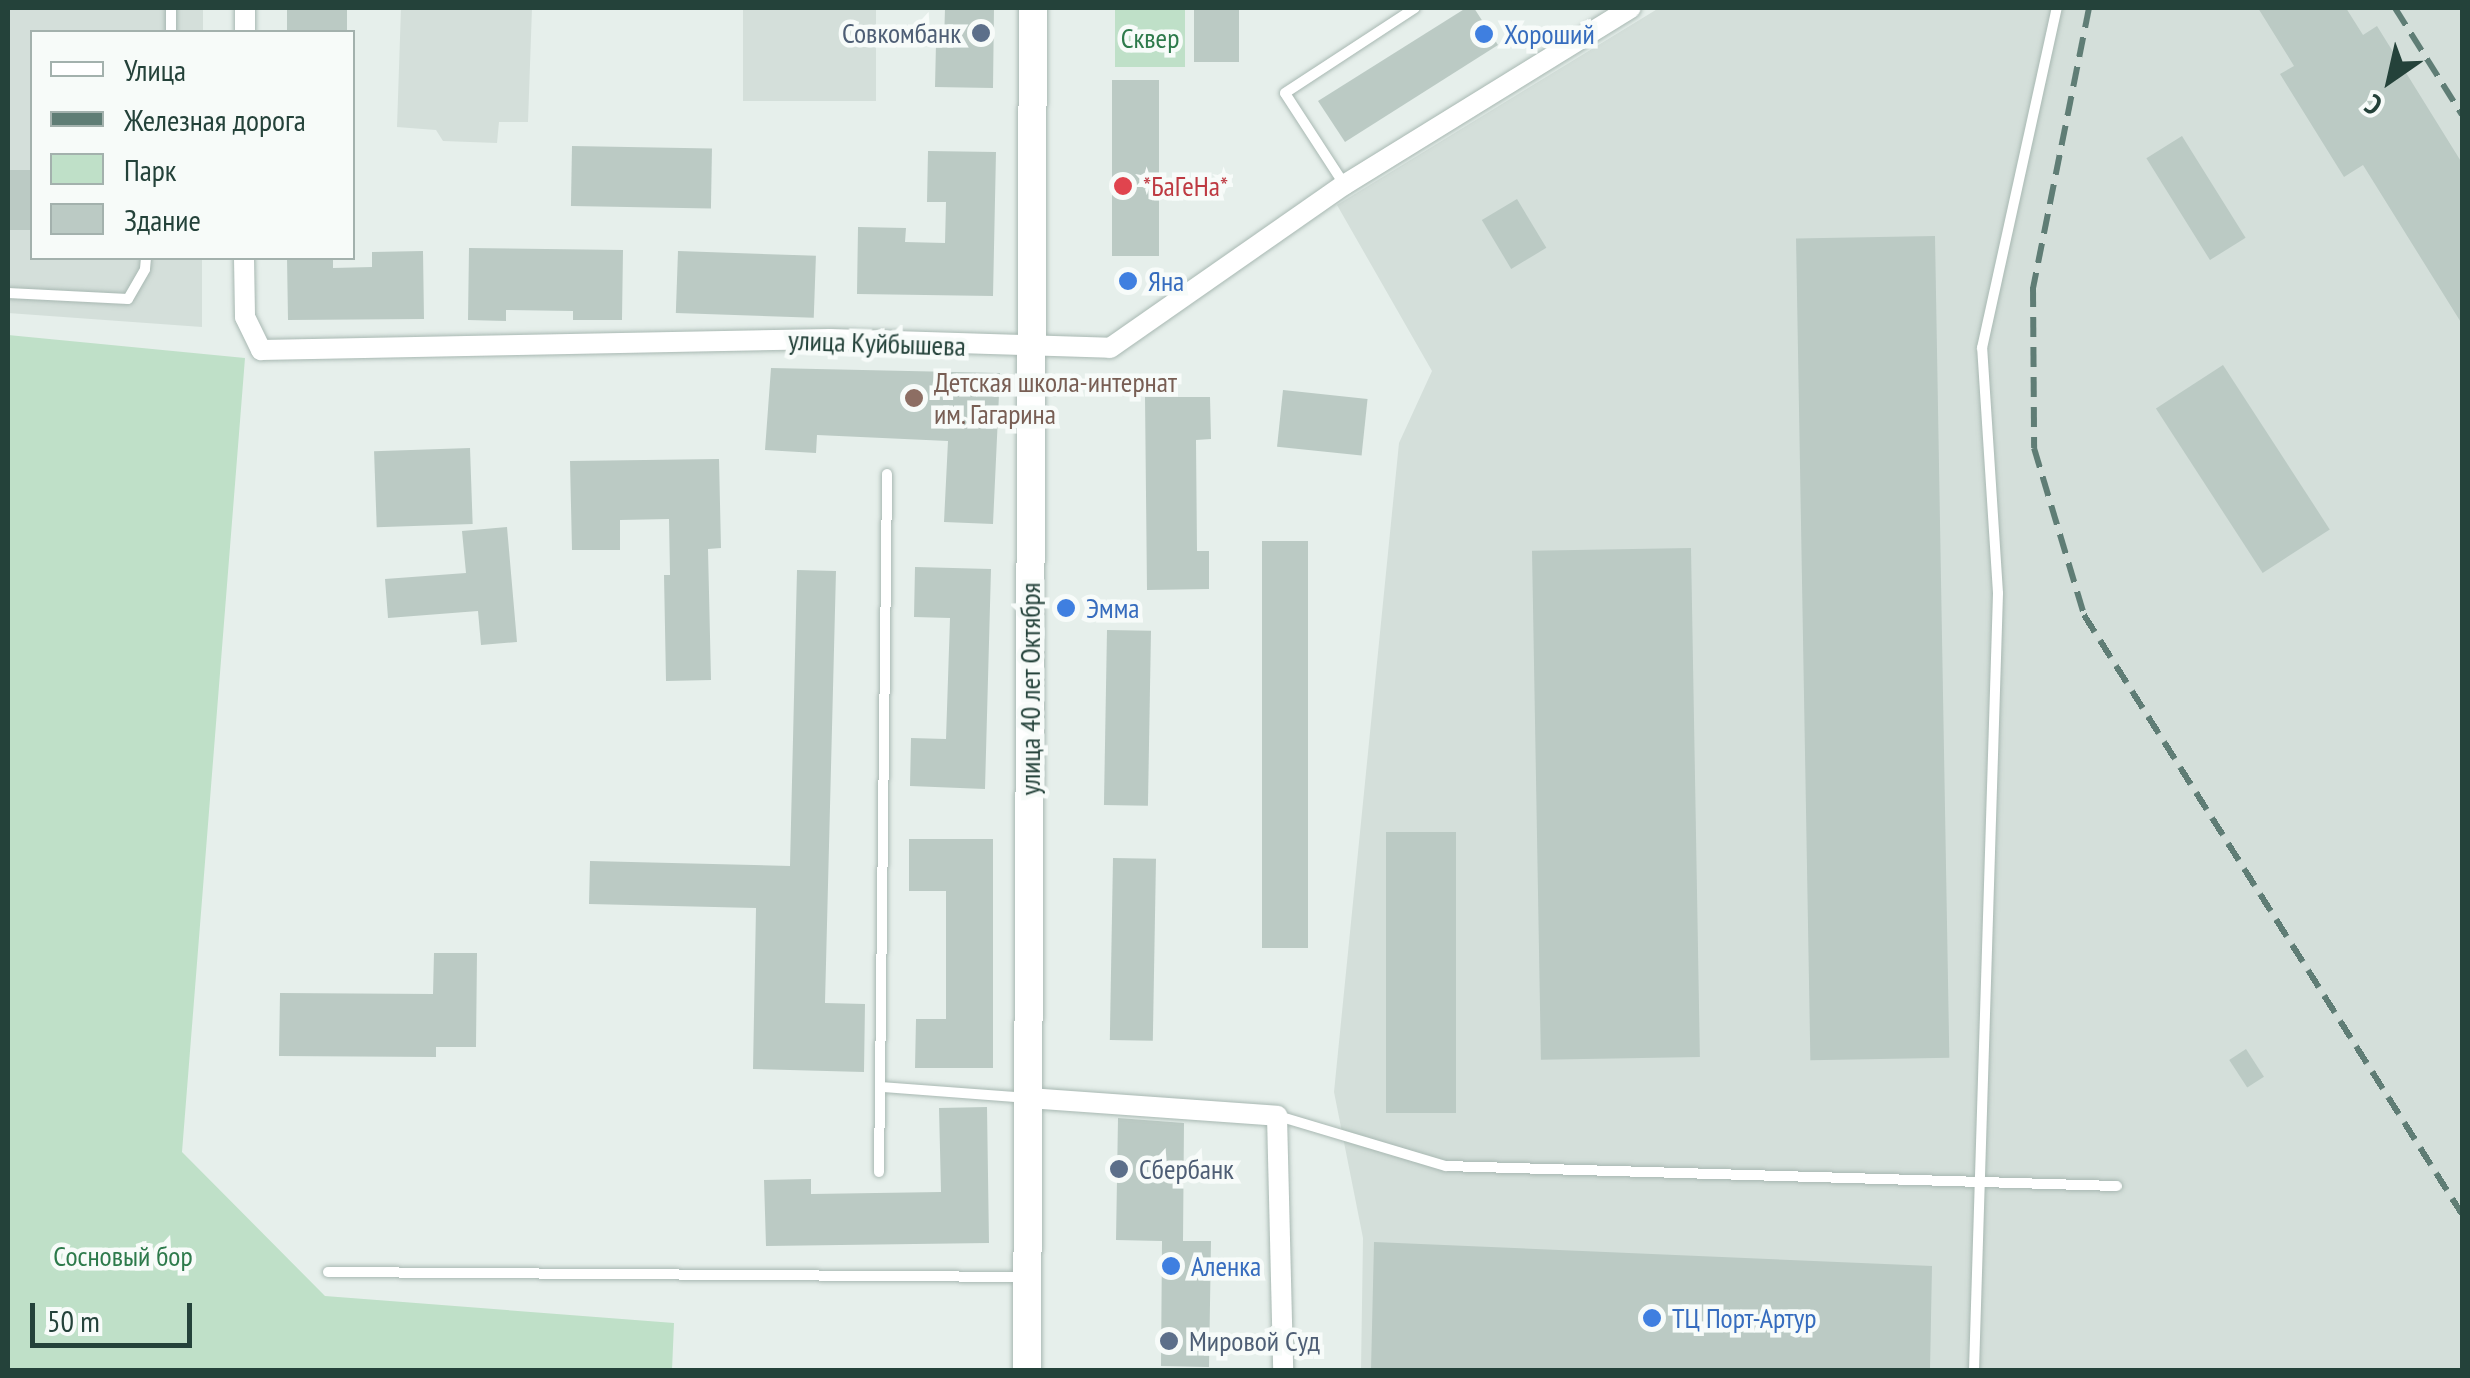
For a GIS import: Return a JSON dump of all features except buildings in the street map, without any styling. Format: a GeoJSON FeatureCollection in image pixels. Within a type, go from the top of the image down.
{"type":"FeatureCollection","features":[{"type":"Feature","properties":{"kind":"main road","name":"улица 40 лет Октября"},"geometry":{"type":"LineString","coordinates":[[1027,1370],[1034,8]]}},
{"type":"Feature","properties":{"kind":"street","name":"улица Куйбышева"},"geometry":{"type":"LineString","coordinates":[[244,260],[244,316],[262,350],[830,339],[1110,348],[1344,185],[1630,8]]}},
{"type":"Feature","properties":{"kind":"street"},"geometry":{"type":"LineString","coordinates":[[1028,1098],[1277,1116],[1283,1370]]}},
{"type":"Feature","properties":{"kind":"lane"},"geometry":{"type":"LineString","coordinates":[[1344,185],[1285,93],[1415,8]]}},
{"type":"Feature","properties":{"kind":"lane"},"geometry":{"type":"LineString","coordinates":[[1974,1370],[1998,592],[1982,348],[2057,8]]}},
{"type":"Feature","properties":{"kind":"lane"},"geometry":{"type":"LineString","coordinates":[[8,293],[128,299],[146,269],[146,260]]}},
{"type":"Feature","properties":{"kind":"lane"},"geometry":{"type":"LineString","coordinates":[[879,1172],[887,474]]}},
{"type":"Feature","properties":{"kind":"lane"},"geometry":{"type":"LineString","coordinates":[[882,1087],[1028,1098]]}},
{"type":"Feature","properties":{"kind":"lane"},"geometry":{"type":"LineString","coordinates":[[1277,1116],[1446,1166],[2117,1186]]}},
{"type":"Feature","properties":{"kind":"lane"},"geometry":{"type":"LineString","coordinates":[[328,1272],[1027,1276]]}},
{"type":"Feature","properties":{"kind":"shaded area"},"geometry":{"type":"Polygon","coordinates":[[[8,8],[203,8],[203,30],[30,30],[30,260],[202,260],[202,327],[8,313],[8,8]]]}},
{"type":"Feature","properties":{"kind":"shaded area"},"geometry":{"type":"Polygon","coordinates":[[[401,8],[532,8],[528,122],[499,122],[497,143],[443,141],[436,130],[397,127],[401,8]]]}},
{"type":"Feature","properties":{"kind":"shaded area"},"geometry":{"type":"Polygon","coordinates":[[[743,8],[876,8],[876,101],[743,101],[743,8]]]}},
{"type":"Feature","properties":{"kind":"shaded area"},"geometry":{"type":"Polygon","coordinates":[[[1659,8],[2462,8],[2462,1370],[1361,1370],[1363,1238],[1334,1092],[1399,443],[1432,371],[1337,205],[1659,8]]]}},
{"type":"Feature","properties":{"kind":"green space","name":"Сквер"},"geometry":{"type":"Polygon","coordinates":[[[1115,8],[1185,8],[1185,67],[1115,67],[1115,8]]]}},
{"type":"Feature","properties":{"kind":"green space","name":"Сосновый бор"},"geometry":{"type":"Polygon","coordinates":[[[8,335],[245,358],[182,1152],[325,1296],[674,1323],[672,1370],[8,1370],[8,335]]]}},
{"type":"Feature","properties":{"kind":"railway"},"geometry":{"type":"LineString","coordinates":[[2089,8],[2033,287],[2034,448],[2084,615],[2462,1214]]}},
{"type":"Feature","properties":{"kind":"railway"},"geometry":{"type":"LineString","coordinates":[[2395,8],[2462,115]]}},
{"type":"Feature","properties":{"kind":"place","name":"Совкомбанк"},"geometry":{"type":"Point","coordinates":[981,33]}},
{"type":"Feature","properties":{"kind":"place","name":"Хороший"},"geometry":{"type":"Point","coordinates":[1484,34]}},
{"type":"Feature","properties":{"kind":"place","name":"*БаГеНа*"},"geometry":{"type":"Point","coordinates":[1123,186]}},
{"type":"Feature","properties":{"kind":"place","name":"Яна"},"geometry":{"type":"Point","coordinates":[1128,281]}},
{"type":"Feature","properties":{"kind":"place","name":"Детская школа-интернат им. Гагарина"},"geometry":{"type":"Point","coordinates":[914,398]}},
{"type":"Feature","properties":{"kind":"place","name":"Эмма"},"geometry":{"type":"Point","coordinates":[1066,608]}},
{"type":"Feature","properties":{"kind":"place","name":"Сбербанк"},"geometry":{"type":"Point","coordinates":[1119,1169]}},
{"type":"Feature","properties":{"kind":"place","name":"Аленка"},"geometry":{"type":"Point","coordinates":[1171,1266]}},
{"type":"Feature","properties":{"kind":"place","name":"ТЦ Порт-Артур"},"geometry":{"type":"Point","coordinates":[1652,1318]}},
{"type":"Feature","properties":{"kind":"place","name":"Мировой Суд"},"geometry":{"type":"Point","coordinates":[1169,1341]}}]}
